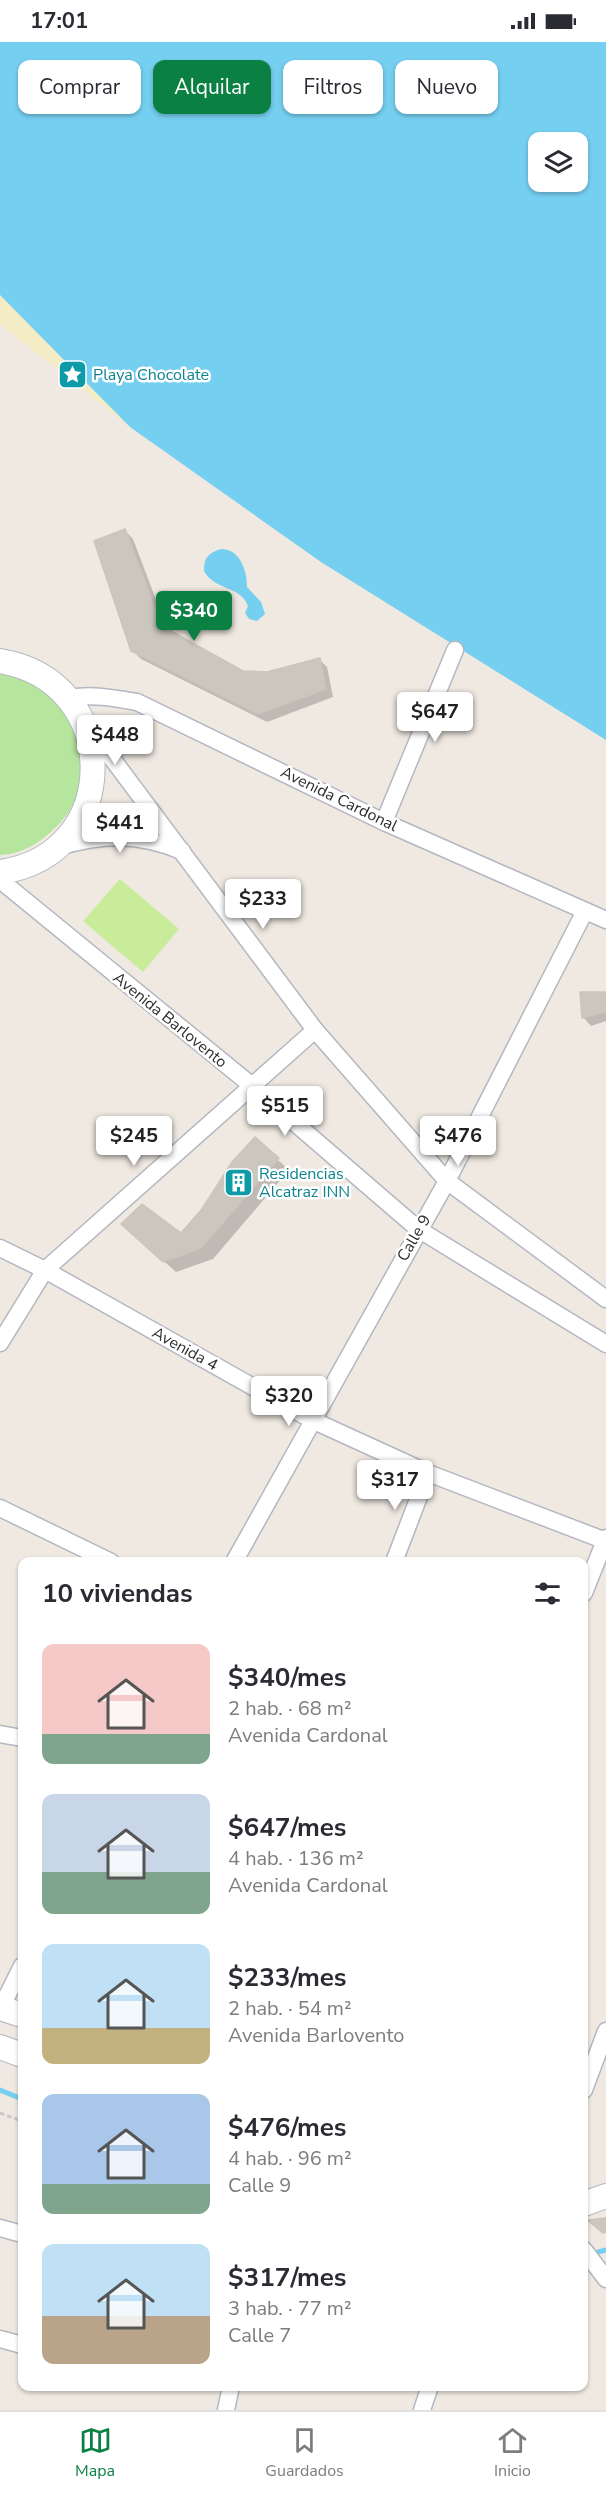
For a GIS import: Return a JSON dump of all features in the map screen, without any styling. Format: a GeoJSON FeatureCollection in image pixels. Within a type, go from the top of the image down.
{"type":"FeatureCollection","features":[{"type":"Feature","properties":{"kind":"main road"},"geometry":{"type":"LineString","coordinates":[[0,661],[39,673],[69,698],[84,721],[94,759],[89,798],[72,832],[58,847],[28,865],[0,872]]}},
{"type":"Feature","properties":{"kind":"main road"},"geometry":{"type":"LineString","coordinates":[[0,2047],[18,2054]]}},
{"type":"Feature","properties":{"kind":"main road"},"geometry":{"type":"LineString","coordinates":[[588,2191],[606,2195]]}},
{"type":"Feature","properties":{"kind":"main road"},"geometry":{"type":"LineString","coordinates":[[588,2202],[606,2195]]}},
{"type":"Feature","properties":{"kind":"street"},"geometry":{"type":"LineString","coordinates":[[384,822],[455,650]]}},
{"type":"Feature","properties":{"kind":"street","name":"Avenida Cardonal"},"geometry":{"type":"LineString","coordinates":[[69,698],[106,696],[137,702],[384,822],[606,920]]}},
{"type":"Feature","properties":{"kind":"street"},"geometry":{"type":"LineString","coordinates":[[84,721],[315,1030],[447,1180],[606,1299]]}},
{"type":"Feature","properties":{"kind":"street"},"geometry":{"type":"LineString","coordinates":[[58,847],[108,836],[134,837],[159,842],[183,851]]}},
{"type":"Feature","properties":{"kind":"street","name":"Avenida Barlovento"},"geometry":{"type":"LineString","coordinates":[[0,880],[251,1085],[418,1229],[606,1344]]}},
{"type":"Feature","properties":{"kind":"street","name":"Calle 9"},"geometry":{"type":"LineString","coordinates":[[237,1557],[447,1180],[585,911]]}},
{"type":"Feature","properties":{"kind":"street"},"geometry":{"type":"LineString","coordinates":[[0,1343],[45,1270],[315,1030]]}},
{"type":"Feature","properties":{"kind":"street","name":"Avenida 4"},"geometry":{"type":"LineString","coordinates":[[0,1248],[45,1270],[312,1420],[428,1473],[606,1540]]}},
{"type":"Feature","properties":{"kind":"street"},"geometry":{"type":"LineString","coordinates":[[396,1557],[428,1473]]}},
{"type":"Feature","properties":{"kind":"street"},"geometry":{"type":"LineString","coordinates":[[0,1508],[101,1557]]}},
{"type":"Feature","properties":{"kind":"street"},"geometry":{"type":"LineString","coordinates":[[588,1583],[606,1540]]}},
{"type":"Feature","properties":{"kind":"street"},"geometry":{"type":"LineString","coordinates":[[0,1734],[18,1737]]}},
{"type":"Feature","properties":{"kind":"street"},"geometry":{"type":"LineString","coordinates":[[6,2010],[18,1977]]}},
{"type":"Feature","properties":{"kind":"street"},"geometry":{"type":"LineString","coordinates":[[588,2079],[606,2031]]}},
{"type":"Feature","properties":{"kind":"street"},"geometry":{"type":"LineString","coordinates":[[0,2228],[18,2233]]}},
{"type":"Feature","properties":{"kind":"street"},"geometry":{"type":"LineString","coordinates":[[588,2255],[606,2279]]}},
{"type":"Feature","properties":{"kind":"street"},"geometry":{"type":"LineString","coordinates":[[0,2339],[18,2344]]}},
{"type":"Feature","properties":{"kind":"street"},"geometry":{"type":"LineString","coordinates":[[226,2410],[230,2391]]}},
{"type":"Feature","properties":{"kind":"street"},"geometry":{"type":"LineString","coordinates":[[422,2410],[428,2391]]}},
{"type":"Feature","properties":{"kind":"path"},"geometry":{"type":"LineString","coordinates":[[0,2113],[18,2120]]}},
{"type":"Feature","properties":{"kind":"green space"},"geometry":{"type":"Polygon","coordinates":[[[0,673],[36,684],[58,701],[67,713],[79,741],[82,771],[75,800],[70,811],[59,824],[30,846],[18,852],[0,855],[0,673]]]}},
{"type":"Feature","properties":{"kind":"green space"},"geometry":{"type":"Polygon","coordinates":[[[120,879],[179,929],[143,972],[83,921],[120,879]]]}},
{"type":"Feature","properties":{"kind":"sand","name":"Playa Chocolate"},"geometry":{"type":"Polygon","coordinates":[[[0,295],[130,427],[0,324],[0,295]]]}},
{"type":"Feature","properties":{"kind":"water"},"geometry":{"type":"Polygon","coordinates":[[[0,42],[606,42],[606,740],[321,562],[130,427],[0,295],[0,42]]]}},
{"type":"Feature","properties":{"kind":"water"},"geometry":{"type":"Polygon","coordinates":[[[221,549],[228,550],[238,557],[246,574],[247,587],[261,602],[265,614],[257,621],[249,619],[245,613],[248,606],[239,594],[214,582],[204,571],[208,557],[221,549]]]}},
{"type":"Feature","properties":{"kind":"building"},"geometry":{"type":"Polygon","coordinates":[[[125,529],[158,616],[171,631],[243,671],[267,672],[320,658],[326,689],[258,714],[131,651],[94,541],[125,529]]]}},
{"type":"Feature","properties":{"kind":"building"},"geometry":{"type":"Polygon","coordinates":[[[580,992],[606,992],[606,1012],[582,1018],[580,992]]]}},
{"type":"Feature","properties":{"kind":"building","name":"Residencias Alcatraz INN"},"geometry":{"type":"Polygon","coordinates":[[[255,1137],[279,1158],[201,1248],[163,1262],[121,1224],[142,1204],[181,1233],[202,1209],[232,1162],[255,1137]]]}},
{"type":"Feature","properties":{"kind":"building"},"geometry":{"type":"Polygon","coordinates":[[[606,2218],[606,2232],[603,2233],[588,2220],[606,2218]]]}},
{"type":"Feature","properties":{"kind":"waterway"},"geometry":{"type":"LineString","coordinates":[[0,2090],[18,2097]]}},
{"type":"Feature","properties":{"kind":"waterway"},"geometry":{"type":"LineString","coordinates":[[598,2252],[606,2250]]}},
{"type":"Feature","properties":{"kind":"place","name":"Playa Chocolate"},"geometry":{"type":"Point","coordinates":[72,375]}},
{"type":"Feature","properties":{"kind":"place","name":"Residencias Alcatraz INN"},"geometry":{"type":"Point","coordinates":[238,1183]}}]}
